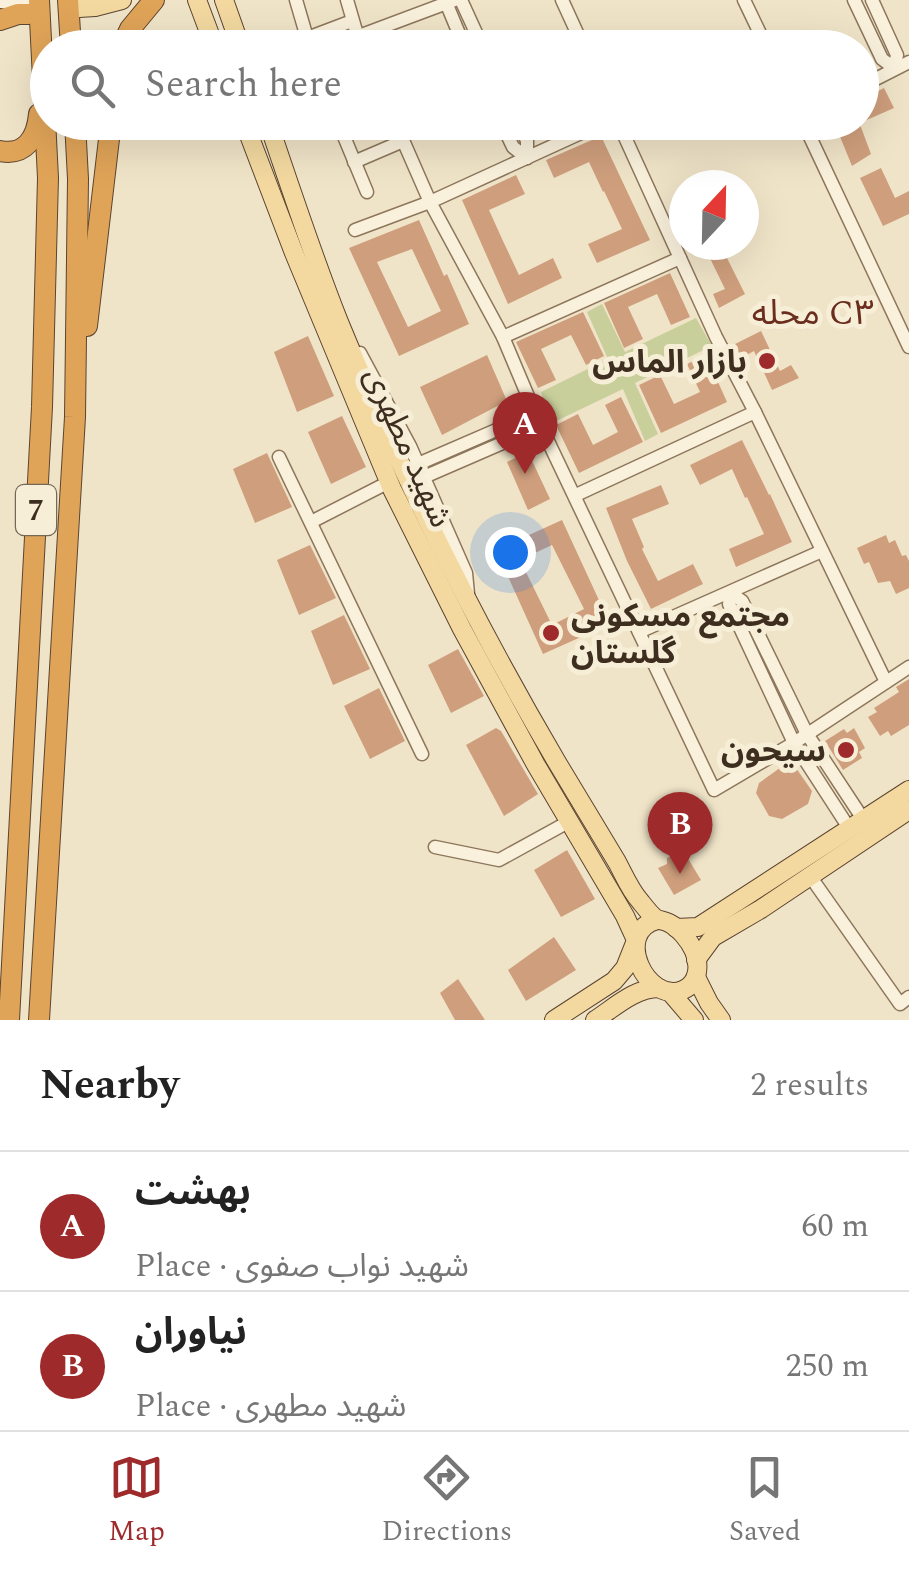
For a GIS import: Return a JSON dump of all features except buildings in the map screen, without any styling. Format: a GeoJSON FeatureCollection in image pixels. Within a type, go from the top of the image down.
{"type":"FeatureCollection","features":[{"type":"Feature","properties":{"kind":"highway"},"geometry":{"type":"LineString","coordinates":[[130,30],[155,3]]}},
{"type":"Feature","properties":{"kind":"highway"},"geometry":{"type":"LineString","coordinates":[[0,20],[31,4]]}},
{"type":"Feature","properties":{"kind":"highway","name":"7"},"geometry":{"type":"LineString","coordinates":[[31,4],[35,30]]}},
{"type":"Feature","properties":{"kind":"highway"},"geometry":{"type":"LineString","coordinates":[[72,30],[73,4]]}},
{"type":"Feature","properties":{"kind":"highway"},"geometry":{"type":"LineString","coordinates":[[0,151],[13,154],[28,147],[31,140]]}},
{"type":"Feature","properties":{"kind":"highway","name":"7"},"geometry":{"type":"LineString","coordinates":[[9,1020],[42,407],[46,140]]}},
{"type":"Feature","properties":{"kind":"highway","name":"7"},"geometry":{"type":"LineString","coordinates":[[39,1020],[75,417],[76,140]]}},
{"type":"Feature","properties":{"kind":"highway"},"geometry":{"type":"LineString","coordinates":[[75,417],[109,140]]}},
{"type":"Feature","properties":{"kind":"main road"},"geometry":{"type":"LineString","coordinates":[[197,0],[208,30]]}},
{"type":"Feature","properties":{"kind":"main road"},"geometry":{"type":"LineString","coordinates":[[224,0],[235,30]]}},
{"type":"Feature","properties":{"kind":"main road"},"geometry":{"type":"LineString","coordinates":[[73,4],[118,1]]}},
{"type":"Feature","properties":{"kind":"main road","name":"شهید مطهری"},"geometry":{"type":"LineString","coordinates":[[251,140],[390,482],[462,629],[570,821],[620,888],[636,897],[657,920]]}},
{"type":"Feature","properties":{"kind":"main road","name":"شهید مطهری"},"geometry":{"type":"LineString","coordinates":[[274,140],[339,322],[412,488],[620,888],[636,941]]}},
{"type":"Feature","properties":{"kind":"main road"},"geometry":{"type":"LineString","coordinates":[[676,928],[698,926],[909,790]]}},
{"type":"Feature","properties":{"kind":"main road"},"geometry":{"type":"LineString","coordinates":[[596,1020],[648,988],[685,989],[713,936],[909,810]]}},
{"type":"Feature","properties":{"kind":"main road"},"geometry":{"type":"LineString","coordinates":[[554,1020],[614,981],[624,968],[638,931],[657,920],[676,928],[694,950],[709,1003],[721,1020]]}},
{"type":"Feature","properties":{"kind":"main road"},"geometry":{"type":"LineString","coordinates":[[636,941],[640,966],[648,980],[665,990],[694,1020]]}},
{"type":"Feature","properties":{"kind":"street"},"geometry":{"type":"LineString","coordinates":[[296,0],[304,30]]}},
{"type":"Feature","properties":{"kind":"street"},"geometry":{"type":"LineString","coordinates":[[346,0],[355,30]]}},
{"type":"Feature","properties":{"kind":"street"},"geometry":{"type":"LineString","coordinates":[[562,0],[576,30]]}},
{"type":"Feature","properties":{"kind":"street"},"geometry":{"type":"LineString","coordinates":[[744,0],[758,30]]}},
{"type":"Feature","properties":{"kind":"street"},"geometry":{"type":"LineString","coordinates":[[854,0],[868,30]]}},
{"type":"Feature","properties":{"kind":"street"},"geometry":{"type":"LineString","coordinates":[[872,0],[897,55],[894,68]]}},
{"type":"Feature","properties":{"kind":"street"},"geometry":{"type":"LineString","coordinates":[[386,30],[452,1]]}},
{"type":"Feature","properties":{"kind":"street"},"geometry":{"type":"LineString","coordinates":[[452,1],[460,30]]}},
{"type":"Feature","properties":{"kind":"street"},"geometry":{"type":"LineString","coordinates":[[452,1],[471,30]]}},
{"type":"Feature","properties":{"kind":"street"},"geometry":{"type":"LineString","coordinates":[[0,4],[31,4]]}},
{"type":"Feature","properties":{"kind":"street"},"geometry":{"type":"LineString","coordinates":[[334,30],[352,21]]}},
{"type":"Feature","properties":{"kind":"street"},"geometry":{"type":"LineString","coordinates":[[879,53],[894,68]]}},
{"type":"Feature","properties":{"kind":"street"},"geometry":{"type":"LineString","coordinates":[[879,76],[909,62]]}},
{"type":"Feature","properties":{"kind":"street"},"geometry":{"type":"LineString","coordinates":[[345,140],[366,192]]}},
{"type":"Feature","properties":{"kind":"street"},"geometry":{"type":"LineString","coordinates":[[354,162],[403,140],[430,202],[504,338],[538,420],[714,790],[909,667]]}},
{"type":"Feature","properties":{"kind":"street"},"geometry":{"type":"LineString","coordinates":[[510,140],[527,158]]}},
{"type":"Feature","properties":{"kind":"street"},"geometry":{"type":"LineString","coordinates":[[527,140],[527,158]]}},
{"type":"Feature","properties":{"kind":"street"},"geometry":{"type":"LineString","coordinates":[[354,230],[430,202],[566,140]]}},
{"type":"Feature","properties":{"kind":"street"},"geometry":{"type":"LineString","coordinates":[[626,140],[669,234]]}},
{"type":"Feature","properties":{"kind":"street"},"geometry":{"type":"LineString","coordinates":[[811,140],[909,348]]}},
{"type":"Feature","properties":{"kind":"street"},"geometry":{"type":"LineString","coordinates":[[504,338],[676,260]]}},
{"type":"Feature","properties":{"kind":"street"},"geometry":{"type":"LineString","coordinates":[[681,260],[886,682]]}},
{"type":"Feature","properties":{"kind":"street"},"geometry":{"type":"LineString","coordinates":[[339,322],[352,337],[421,470],[466,573],[469,601]]}},
{"type":"Feature","properties":{"kind":"street"},"geometry":{"type":"LineString","coordinates":[[576,495],[756,412]]}},
{"type":"Feature","properties":{"kind":"street"},"geometry":{"type":"LineString","coordinates":[[421,470],[524,418],[538,420]]}},
{"type":"Feature","properties":{"kind":"street"},"geometry":{"type":"LineString","coordinates":[[279,456],[422,754]]}},
{"type":"Feature","properties":{"kind":"street"},"geometry":{"type":"LineString","coordinates":[[311,522],[390,482]]}},
{"type":"Feature","properties":{"kind":"street"},"geometry":{"type":"LineString","coordinates":[[640,632],[822,551]]}},
{"type":"Feature","properties":{"kind":"street"},"geometry":{"type":"LineString","coordinates":[[731,593],[742,601],[807,734],[850,800],[856,824]]}},
{"type":"Feature","properties":{"kind":"street"},"geometry":{"type":"LineString","coordinates":[[731,593],[729,604],[794,743],[837,810],[856,824]]}},
{"type":"Feature","properties":{"kind":"street"},"geometry":{"type":"LineString","coordinates":[[837,810],[849,809],[850,800]]}},
{"type":"Feature","properties":{"kind":"street"},"geometry":{"type":"LineString","coordinates":[[435,847],[500,860],[570,821]]}},
{"type":"Feature","properties":{"kind":"street"},"geometry":{"type":"LineString","coordinates":[[810,876],[904,1001]]}},
{"type":"Feature","properties":{"kind":"green space"},"geometry":{"type":"Polygon","coordinates":[[[602,304],[625,352],[696,318],[712,346],[635,383],[658,434],[645,441],[623,389],[552,423],[541,392],[608,359],[587,312],[602,304]]]}},
{"type":"Feature","properties":{"kind":"place","name":"بازار الماس"},"geometry":{"type":"Point","coordinates":[767,361]}},
{"type":"Feature","properties":{"kind":"place","name":"بهشت"},"geometry":{"type":"Point","coordinates":[525,474]}},
{"type":"Feature","properties":{"kind":"place","name":"مجتمع مسکونی گلستان"},"geometry":{"type":"Point","coordinates":[551,633]}},
{"type":"Feature","properties":{"kind":"place","name":"سیحون"},"geometry":{"type":"Point","coordinates":[846,750]}},
{"type":"Feature","properties":{"kind":"place","name":"نیاوران"},"geometry":{"type":"Point","coordinates":[680,874]}},
{"type":"Feature","properties":{"kind":"district","name":"محله C۳"},"geometry":{"type":"Point","coordinates":[813,312]}}]}
